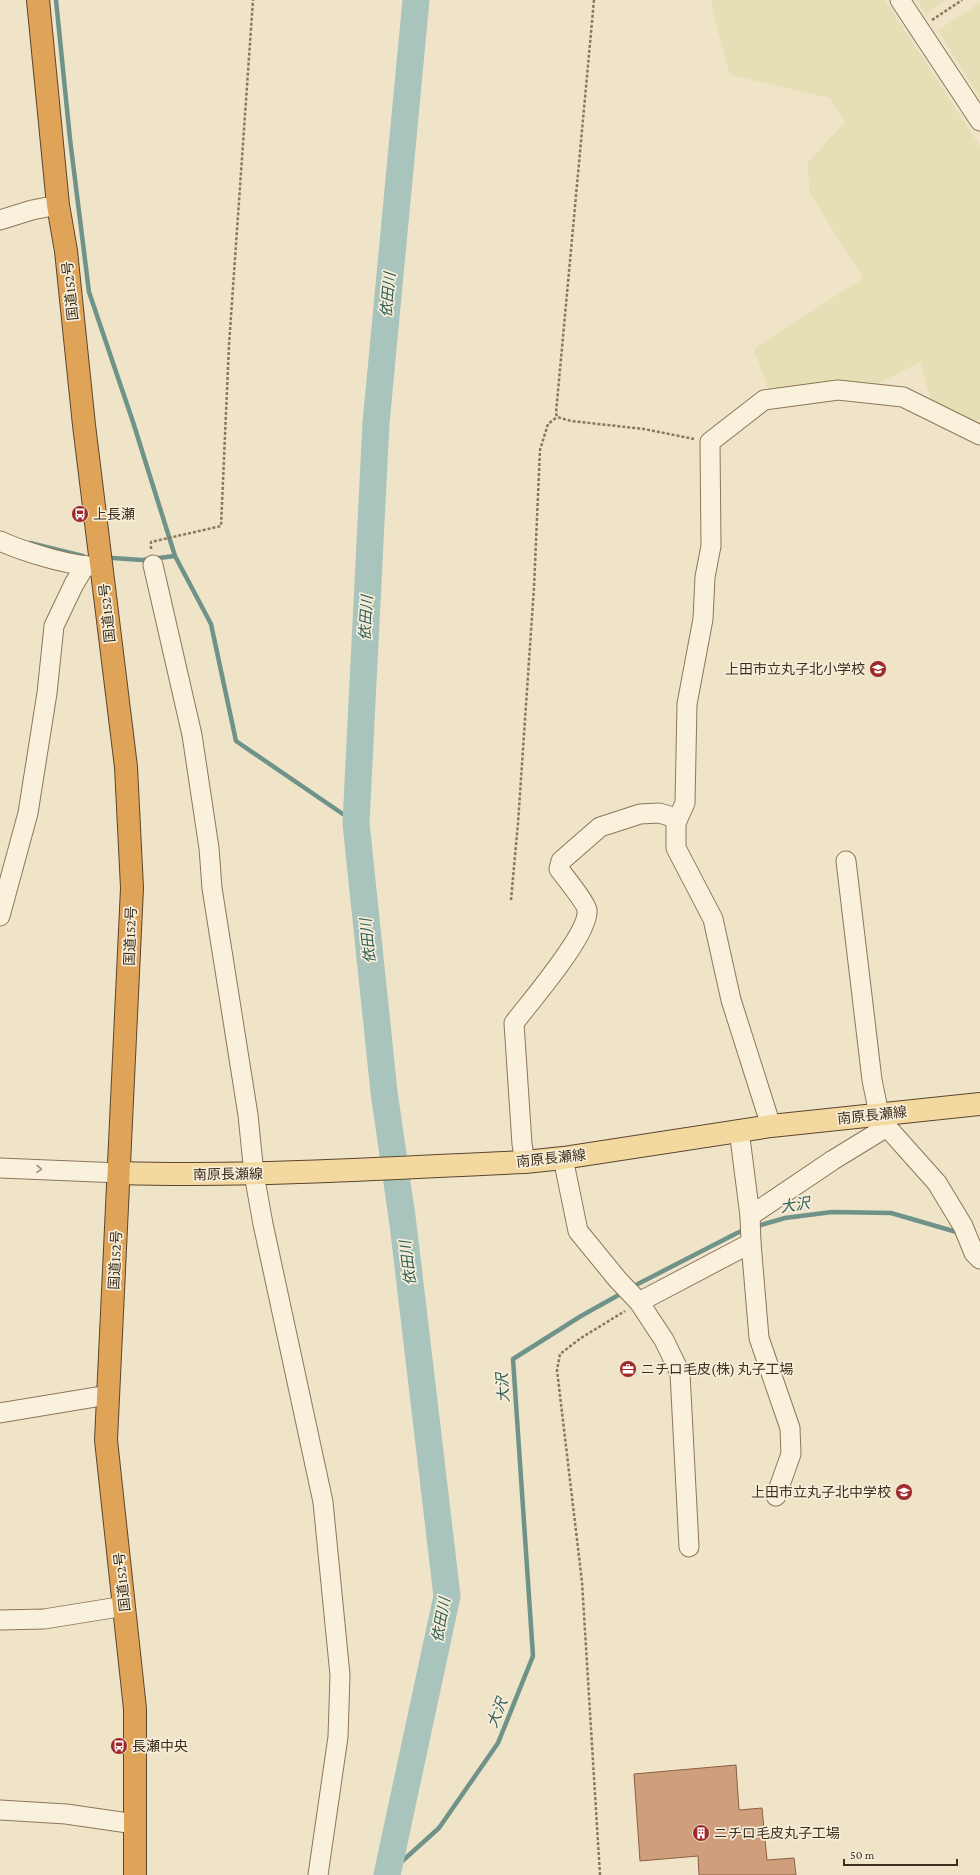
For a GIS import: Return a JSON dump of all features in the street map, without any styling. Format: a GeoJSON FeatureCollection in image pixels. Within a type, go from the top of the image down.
{"type":"FeatureCollection","features":[{"type":"Feature","properties":{"kind":"highway","name":"国道152号"},"geometry":{"type":"LineString","coordinates":[[38,0],[58,205],[66,251],[84,425],[93,566],[126,767],[132,888],[120,1173],[106,1440],[135,1709],[135,1875]]}},
{"type":"Feature","properties":{"kind":"main road","name":"南原長瀬線"},"geometry":{"type":"LineString","coordinates":[[120,1173],[186,1175],[254,1174],[525,1162],[563,1158],[739,1130],[771,1126],[883,1120],[980,1104]]}},
{"type":"Feature","properties":{"kind":"street"},"geometry":{"type":"LineString","coordinates":[[900,0],[920,28],[980,121]]}},
{"type":"Feature","properties":{"kind":"street"},"geometry":{"type":"LineString","coordinates":[[0,220],[32,210],[58,205]]}},
{"type":"Feature","properties":{"kind":"street"},"geometry":{"type":"LineString","coordinates":[[771,1126],[731,1000],[713,919],[676,848],[676,823],[685,802],[687,704],[703,619],[706,578],[711,546],[710,442],[764,400],[838,390],[903,397],[980,434]]}},
{"type":"Feature","properties":{"kind":"street"},"geometry":{"type":"LineString","coordinates":[[0,541],[20,549],[93,566]]}},
{"type":"Feature","properties":{"kind":"street"},"geometry":{"type":"LineString","coordinates":[[152,559],[192,735],[209,848],[213,895],[248,1115],[254,1174],[323,1502],[340,1675],[338,1737],[318,1875]]}},
{"type":"Feature","properties":{"kind":"street"},"geometry":{"type":"LineString","coordinates":[[0,916],[28,812],[47,693],[54,626],[74,584],[93,566]]}},
{"type":"Feature","properties":{"kind":"street"},"geometry":{"type":"LineString","coordinates":[[525,1162],[522,1144],[514,1023],[561,963],[587,921],[587,908],[560,869],[561,861],[600,827],[626,818],[640,814],[659,813],[673,817],[676,823]]}},
{"type":"Feature","properties":{"kind":"street"},"geometry":{"type":"LineString","coordinates":[[846,861],[872,1080],[883,1120],[937,1183],[963,1226],[974,1253],[980,1259]]}},
{"type":"Feature","properties":{"kind":"street"},"geometry":{"type":"LineString","coordinates":[[750,1216],[833,1160],[883,1120]]}},
{"type":"Feature","properties":{"kind":"street"},"geometry":{"type":"LineString","coordinates":[[739,1130],[750,1216],[759,1338],[790,1428],[791,1454],[776,1496]]}},
{"type":"Feature","properties":{"kind":"street"},"geometry":{"type":"LineString","coordinates":[[563,1158],[578,1231],[618,1280],[639,1302],[664,1340],[680,1373],[689,1547]]}},
{"type":"Feature","properties":{"kind":"street"},"geometry":{"type":"LineString","coordinates":[[0,1168],[120,1173]]}},
{"type":"Feature","properties":{"kind":"street"},"geometry":{"type":"LineString","coordinates":[[639,1302],[751,1243]]}},
{"type":"Feature","properties":{"kind":"street"},"geometry":{"type":"LineString","coordinates":[[0,1413],[108,1395]]}},
{"type":"Feature","properties":{"kind":"street"},"geometry":{"type":"LineString","coordinates":[[0,1620],[44,1619],[125,1606]]}},
{"type":"Feature","properties":{"kind":"street"},"geometry":{"type":"LineString","coordinates":[[0,1810],[66,1814],[136,1824]]}},
{"type":"Feature","properties":{"kind":"path"},"geometry":{"type":"LineString","coordinates":[[152,559],[151,542],[221,526],[229,345],[253,0]]}},
{"type":"Feature","properties":{"kind":"path"},"geometry":{"type":"LineString","coordinates":[[557,417],[556,413],[594,0]]}},
{"type":"Feature","properties":{"kind":"path"},"geometry":{"type":"LineString","coordinates":[[920,28],[962,0]]}},
{"type":"Feature","properties":{"kind":"path"},"geometry":{"type":"LineString","coordinates":[[557,417],[571,421],[644,429],[710,442]]}},
{"type":"Feature","properties":{"kind":"path"},"geometry":{"type":"LineString","coordinates":[[511,900],[518,823],[534,587],[540,450],[548,424],[557,417]]}},
{"type":"Feature","properties":{"kind":"path"},"geometry":{"type":"LineString","coordinates":[[600,1875],[582,1582],[556,1370],[560,1354],[581,1338],[639,1302]]}},
{"type":"Feature","properties":{"kind":"shaded area"},"geometry":{"type":"Polygon","coordinates":[[[712,0],[885,0],[980,146],[980,430],[932,405],[920,362],[875,385],[834,379],[796,399],[769,392],[754,349],[863,278],[809,192],[808,162],[845,122],[830,98],[730,75],[712,10],[712,0]]]}},
{"type":"Feature","properties":{"kind":"shaded area"},"geometry":{"type":"Polygon","coordinates":[[[916,0],[946,0],[926,14],[916,0]]]}},
{"type":"Feature","properties":{"kind":"shaded area"},"geometry":{"type":"Polygon","coordinates":[[[980,3],[980,98],[938,30],[980,3]]]}},
{"type":"Feature","properties":{"kind":"building","name":"ニチロ毛皮丸子工場"},"geometry":{"type":"Polygon","coordinates":[[[736,1765],[739,1810],[762,1808],[767,1860],[794,1858],[796,1875],[699,1875],[698,1856],[640,1861],[634,1774],[736,1765]]]}},
{"type":"Feature","properties":{"kind":"waterway"},"geometry":{"type":"LineString","coordinates":[[56,0],[70,139],[89,292],[133,422],[175,556],[211,624],[236,741],[356,823]]}},
{"type":"Feature","properties":{"kind":"waterway","name":"依田川"},"geometry":{"type":"LineString","coordinates":[[387,1875],[447,1596],[403,1224],[384,1092],[356,823],[376,423],[416,0]]}},
{"type":"Feature","properties":{"kind":"waterway"},"geometry":{"type":"LineString","coordinates":[[30,543],[83,556]]}},
{"type":"Feature","properties":{"kind":"waterway"},"geometry":{"type":"LineString","coordinates":[[113,558],[142,560],[175,556]]}},
{"type":"Feature","properties":{"kind":"waterway","name":"大沢"},"geometry":{"type":"LineString","coordinates":[[754,1227],[785,1218],[832,1212],[891,1213],[960,1233]]}},
{"type":"Feature","properties":{"kind":"waterway","name":"大沢"},"geometry":{"type":"LineString","coordinates":[[632,1287],[747,1229]]}},
{"type":"Feature","properties":{"kind":"waterway","name":"大沢"},"geometry":{"type":"LineString","coordinates":[[388,1874],[439,1828],[498,1743],[533,1656],[513,1359],[581,1316],[624,1292]]}},
{"type":"Feature","properties":{"kind":"place","name":"上長瀬"},"geometry":{"type":"Point","coordinates":[80,514]}},
{"type":"Feature","properties":{"kind":"place","name":"上田市立丸子北小学校"},"geometry":{"type":"Point","coordinates":[878,669]}},
{"type":"Feature","properties":{"kind":"place","name":"ニチロ毛皮(株) 丸子工場"},"geometry":{"type":"Point","coordinates":[628,1369]}},
{"type":"Feature","properties":{"kind":"place","name":"上田市立丸子北中学校"},"geometry":{"type":"Point","coordinates":[904,1492]}},
{"type":"Feature","properties":{"kind":"place","name":"長瀬中央"},"geometry":{"type":"Point","coordinates":[119,1746]}},
{"type":"Feature","properties":{"kind":"place","name":"ニチロ毛皮丸子工場"},"geometry":{"type":"Point","coordinates":[701,1833]}}]}
